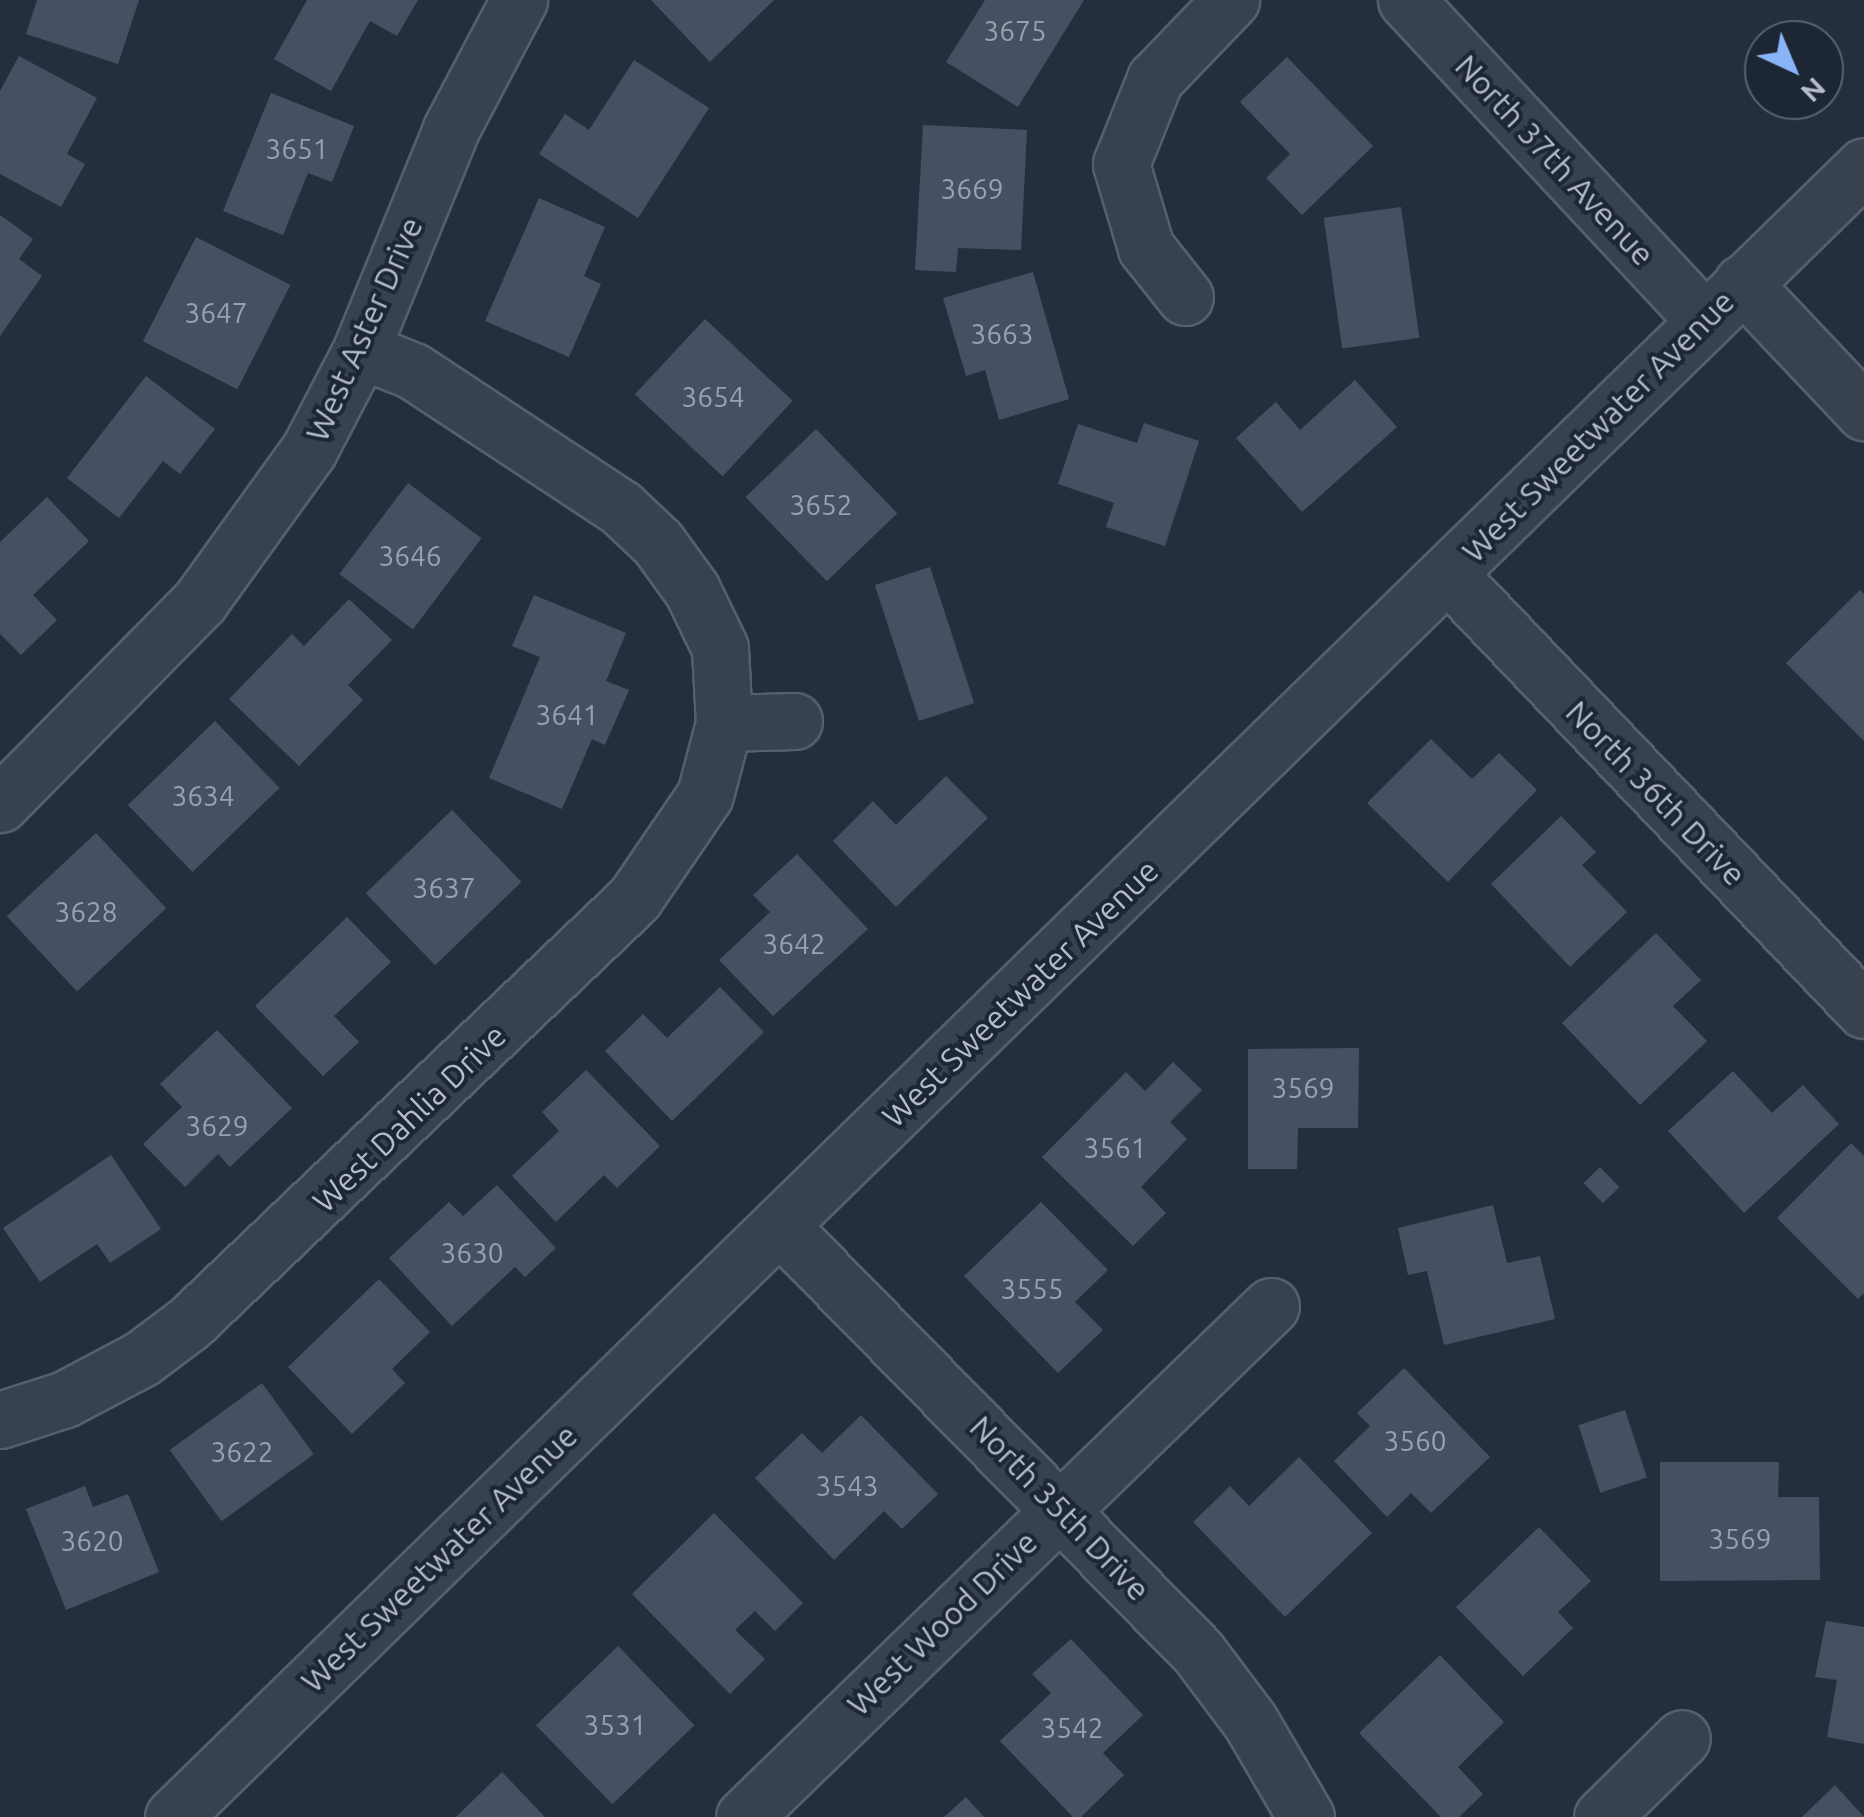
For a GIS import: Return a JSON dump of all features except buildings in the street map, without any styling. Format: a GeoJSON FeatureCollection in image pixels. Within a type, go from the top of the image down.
{"type":"FeatureCollection","features":[{"type":"Feature","properties":{"kind":"street","name":"West Aster Drive"},"geometry":{"type":"LineString","coordinates":[[0,804],[187,615],[242,549],[310,450],[361,350],[451,129],[519,0]]}},
{"type":"Feature","properties":{"kind":"street"},"geometry":{"type":"LineString","coordinates":[[1185,298],[1146,248],[1121,164],[1154,79],[1231,0]]}},
{"type":"Feature","properties":{"kind":"street","name":"North 37th Avenue"},"geometry":{"type":"LineString","coordinates":[[1406,0],[1723,302],[1864,412]]}},
{"type":"Feature","properties":{"kind":"street","name":"West Sweetwater Avenue"},"geometry":{"type":"LineString","coordinates":[[173,1817],[1864,166]]}},
{"type":"Feature","properties":{"kind":"street","name":"West Dahlia Drive"},"geometry":{"type":"LineString","coordinates":[[0,1420],[65,1399],[141,1359],[299,1224],[634,899],[705,795],[724,722],[720,648],[692,590],[658,543],[621,508],[413,370],[361,350]]}},
{"type":"Feature","properties":{"kind":"street","name":"North 36th Drive"},"geometry":{"type":"LineString","coordinates":[[1449,575],[1864,1010]]}},
{"type":"Feature","properties":{"kind":"street"},"geometry":{"type":"LineString","coordinates":[[724,722],[794,721]]}},
{"type":"Feature","properties":{"kind":"street","name":"North 35th Drive"},"geometry":{"type":"LineString","coordinates":[[780,1226],[1061,1507],[1198,1652],[1250,1721],[1306,1817]]}},
{"type":"Feature","properties":{"kind":"street","name":"West Wood Drive"},"geometry":{"type":"LineString","coordinates":[[744,1817],[1271,1306]]}},
{"type":"Feature","properties":{"kind":"street"},"geometry":{"type":"LineString","coordinates":[[1602,1817],[1682,1738]]}}]}
